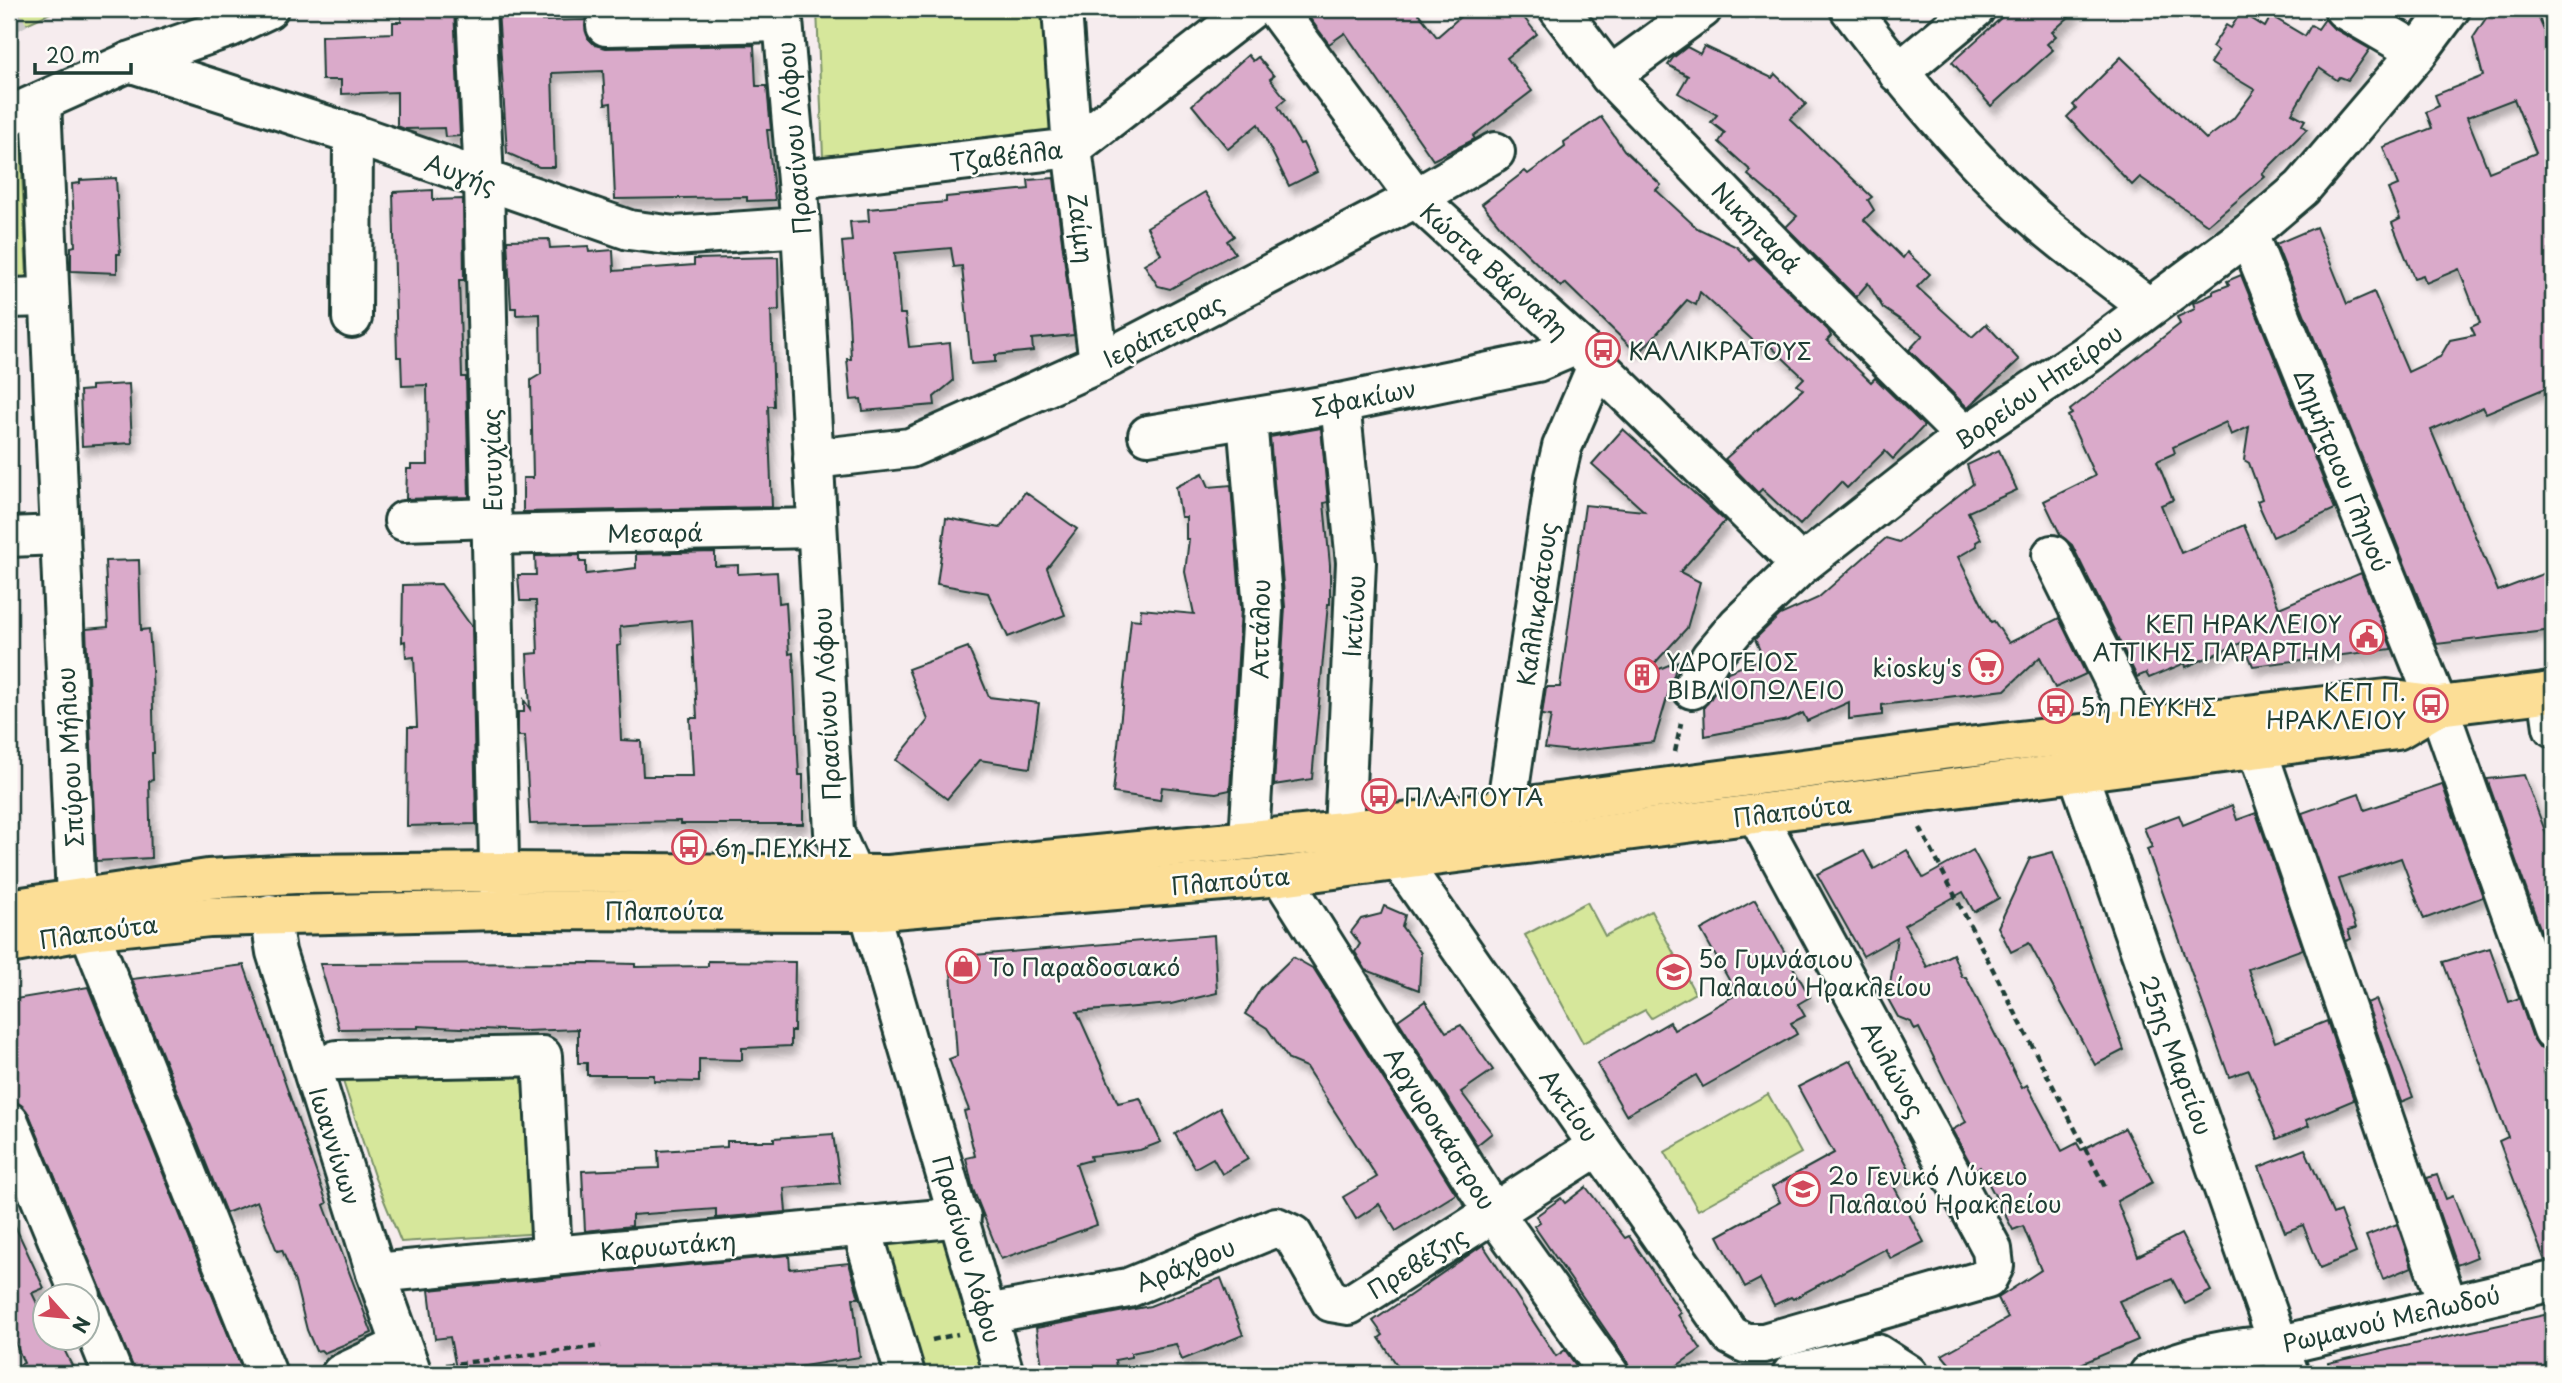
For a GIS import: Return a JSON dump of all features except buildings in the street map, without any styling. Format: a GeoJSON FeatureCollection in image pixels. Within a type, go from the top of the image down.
{"type":"FeatureCollection","features":[{"type":"Feature","properties":{"kind":"main road","name":"Πλαπούτα"},"geometry":{"type":"LineString","coordinates":[[9,944],[82,914],[208,879],[501,872],[861,894],[1249,839],[1344,831],[2137,727],[2387,699],[2438,706],[2552,704]]}},
{"type":"Feature","properties":{"kind":"main road","name":"Πλαπούτα"},"geometry":{"type":"LineString","coordinates":[[9,909],[82,914],[500,911],[1281,876],[2397,730],[2438,706]]}},
{"type":"Feature","properties":{"kind":"main road"},"geometry":{"type":"LineString","coordinates":[[1838,765],[1840,803]]}},
{"type":"Feature","properties":{"kind":"street"},"geometry":{"type":"LineString","coordinates":[[25,109],[129,62],[230,26],[268,9]]}},
{"type":"Feature","properties":{"kind":"street","name":"Ευτυχίας"},"geometry":{"type":"LineString","coordinates":[[476,9],[484,181],[500,911]]}},
{"type":"Feature","properties":{"kind":"street","name":"Ζαίμη"},"geometry":{"type":"LineString","coordinates":[[1062,9],[1072,148],[1099,363]]}},
{"type":"Feature","properties":{"kind":"street","name":"Τζαβέλλα"},"geometry":{"type":"LineString","coordinates":[[798,180],[1072,148],[1251,9]]}},
{"type":"Feature","properties":{"kind":"street","name":"Κώστα Βάρναλη"},"geometry":{"type":"LineString","coordinates":[[1276,9],[1416,198],[1587,356],[1801,565]]}},
{"type":"Feature","properties":{"kind":"street","name":"Νικηταρά"},"geometry":{"type":"LineString","coordinates":[[1559,9],[1610,76],[1789,261],[1965,436]]}},
{"type":"Feature","properties":{"kind":"street"},"geometry":{"type":"LineString","coordinates":[[1610,76],[1703,9]]}},
{"type":"Feature","properties":{"kind":"street"},"geometry":{"type":"LineString","coordinates":[[1850,9],[1898,73],[2017,200],[2043,225],[2148,307]]}},
{"type":"Feature","properties":{"kind":"street"},"geometry":{"type":"LineString","coordinates":[[1898,73],[1975,9]]}},
{"type":"Feature","properties":{"kind":"street"},"geometry":{"type":"LineString","coordinates":[[2344,9],[2418,52]]}},
{"type":"Feature","properties":{"kind":"street","name":"Βορείου Ηπείρου"},"geometry":{"type":"LineString","coordinates":[[1692,689],[1711,657],[1738,625],[1801,565],[1965,436],[2086,355],[2248,234],[2302,188],[2418,52],[2450,9]]}},
{"type":"Feature","properties":{"kind":"street"},"geometry":{"type":"LineString","coordinates":[[606,26],[782,15]]}},
{"type":"Feature","properties":{"kind":"street","name":"Πρασίνου Λόφου"},"geometry":{"type":"LineString","coordinates":[[782,15],[801,227],[834,832],[861,894],[961,1217],[1004,1374]]}},
{"type":"Feature","properties":{"kind":"street","name":"Αυγής"},"geometry":{"type":"LineString","coordinates":[[129,62],[353,134],[484,181],[644,233],[675,236],[801,227]]}},
{"type":"Feature","properties":{"kind":"street","name":"Σπύρου Μήλιου"},"geometry":{"type":"LineString","coordinates":[[25,109],[48,297],[58,535],[82,914],[267,1374]]}},
{"type":"Feature","properties":{"kind":"street"},"geometry":{"type":"LineString","coordinates":[[352,318],[353,134]]}},
{"type":"Feature","properties":{"kind":"street","name":"Ιεράπετρας"},"geometry":{"type":"LineString","coordinates":[[813,459],[910,448],[1099,363],[1416,198],[1495,152]]}},
{"type":"Feature","properties":{"kind":"street","name":"Δημήτριου Γληνού"},"geometry":{"type":"LineString","coordinates":[[2248,234],[2438,706],[2553,1030]]}},
{"type":"Feature","properties":{"kind":"street"},"geometry":{"type":"LineString","coordinates":[[9,298],[48,297]]}},
{"type":"Feature","properties":{"kind":"street","name":"Σφακίων"},"geometry":{"type":"LineString","coordinates":[[1147,435],[1340,403],[1537,362],[1587,356]]}},
{"type":"Feature","properties":{"kind":"street","name":"Καλλικράτους"},"geometry":{"type":"LineString","coordinates":[[1496,848],[1506,809],[1555,477],[1587,356]]}},
{"type":"Feature","properties":{"kind":"street","name":"Ικτίνου"},"geometry":{"type":"LineString","coordinates":[[1340,403],[1356,562],[1344,831]]}},
{"type":"Feature","properties":{"kind":"street","name":"Αττάλου"},"geometry":{"type":"LineString","coordinates":[[1247,419],[1263,609],[1249,839]]}},
{"type":"Feature","properties":{"kind":"street","name":"Μεσαρά"},"geometry":{"type":"LineString","coordinates":[[404,521],[493,526],[816,528]]}},
{"type":"Feature","properties":{"kind":"street"},"geometry":{"type":"LineString","coordinates":[[9,537],[58,535]]}},
{"type":"Feature","properties":{"kind":"street"},"geometry":{"type":"LineString","coordinates":[[2052,555],[2137,727]]}},
{"type":"Feature","properties":{"kind":"street","name":"25ης Μαρτίου"},"geometry":{"type":"LineString","coordinates":[[2065,736],[2076,774],[2285,1360]]}},
{"type":"Feature","properties":{"kind":"street"},"geometry":{"type":"LineString","coordinates":[[2257,749],[2448,1306]]}},
{"type":"Feature","properties":{"kind":"street","name":"Αυλώνος"},"geometry":{"type":"LineString","coordinates":[[1757,815],[1992,1249],[1994,1266],[1987,1279],[1859,1316]]}},
{"type":"Feature","properties":{"kind":"street","name":"Ακτίου"},"geometry":{"type":"LineString","coordinates":[[1400,861],[1730,1335],[1745,1343],[1764,1343],[1859,1316]]}},
{"type":"Feature","properties":{"kind":"street","name":"Αργυροκάστρου"},"geometry":{"type":"LineString","coordinates":[[1281,876],[1494,1213],[1609,1374]]}},
{"type":"Feature","properties":{"kind":"street","name":"Ιωαννίνων"},"geometry":{"type":"LineString","coordinates":[[270,914],[276,952],[376,1273],[408,1363]]}},
{"type":"Feature","properties":{"kind":"street"},"geometry":{"type":"LineString","coordinates":[[337,1060],[542,1056],[552,1256]]}},
{"type":"Feature","properties":{"kind":"street"},"geometry":{"type":"LineString","coordinates":[[9,1122],[75,1282]]}},
{"type":"Feature","properties":{"kind":"street","name":"Πρεβέζης"},"geometry":{"type":"LineString","coordinates":[[1341,1306],[1349,1305],[1598,1146]]}},
{"type":"Feature","properties":{"kind":"street","name":"Καρυωτάκη"},"geometry":{"type":"LineString","coordinates":[[376,1273],[961,1217]]}},
{"type":"Feature","properties":{"kind":"street"},"geometry":{"type":"LineString","coordinates":[[861,1226],[901,1361]]}},
{"type":"Feature","properties":{"kind":"street","name":"Αράχθου"},"geometry":{"type":"LineString","coordinates":[[989,1320],[1128,1289],[1276,1227],[1293,1236],[1331,1302],[1341,1306]]}},
{"type":"Feature","properties":{"kind":"street","name":"Ρωμανού Μελωδού"},"geometry":{"type":"LineString","coordinates":[[2149,1374],[2171,1363],[2241,1347],[2285,1360],[2448,1306],[2553,1281]]}},
{"type":"Feature","properties":{"kind":"street"},"geometry":{"type":"LineString","coordinates":[[1792,1374],[1893,1364],[1859,1316]]}},
{"type":"Feature","properties":{"kind":"street"},"geometry":{"type":"LineString","coordinates":[[102,1347],[113,1374]]}},
{"type":"Feature","properties":{"kind":"street"},"geometry":{"type":"LineString","coordinates":[[341,1374],[408,1363]]}},
{"type":"Feature","properties":{"kind":"path"},"geometry":{"type":"LineString","coordinates":[[1673,786],[1674,755],[1692,689]]}},
{"type":"Feature","properties":{"kind":"path"},"geometry":{"type":"LineString","coordinates":[[1904,796],[2106,1189]]}},
{"type":"Feature","properties":{"kind":"path"},"geometry":{"type":"LineString","coordinates":[[901,1361],[989,1320]]}},
{"type":"Feature","properties":{"kind":"path"},"geometry":{"type":"LineString","coordinates":[[408,1363],[601,1346]]}},
{"type":"Feature","properties":{"kind":"green space"},"geometry":{"type":"Polygon","coordinates":[[[9,9],[59,9],[9,32],[9,9]]]}},
{"type":"Feature","properties":{"kind":"green space"},"geometry":{"type":"Polygon","coordinates":[[[817,9],[1050,9],[1060,127],[1024,137],[823,157],[817,9]]]}},
{"type":"Feature","properties":{"kind":"green space"},"geometry":{"type":"Polygon","coordinates":[[[20,133],[27,280],[9,281],[9,138],[20,133]]]}},
{"type":"Feature","properties":{"kind":"green space"},"geometry":{"type":"Polygon","coordinates":[[[1587,902],[1605,936],[1651,911],[1695,993],[1651,1018],[1645,1010],[1583,1043],[1525,935],[1587,902]]]}},
{"type":"Feature","properties":{"kind":"green space"},"geometry":{"type":"Polygon","coordinates":[[[533,1065],[543,1233],[401,1242],[374,1176],[340,1072],[533,1065]]]}},
{"type":"Feature","properties":{"kind":"green space"},"geometry":{"type":"Polygon","coordinates":[[[1768,1094],[1801,1153],[1698,1210],[1665,1152],[1768,1094]]]}},
{"type":"Feature","properties":{"kind":"green space"},"geometry":{"type":"Polygon","coordinates":[[[941,1233],[987,1374],[916,1374],[876,1245],[941,1233]]]}},
{"type":"Feature","properties":{"kind":"tunnel"},"geometry":{"type":"LineString","coordinates":[[9,14],[18,9]]}},
{"type":"Feature","properties":{"kind":"place","name":"ΚΑΛΛΙΚΡΑΤΟΥΣ"},"geometry":{"type":"Point","coordinates":[1603,350]}},
{"type":"Feature","properties":{"kind":"place","name":"ΚΕΠ ΗΡΑΚΛΕΙΟΥ ΑΤΤΙΚΗΣ ΠΑΡΑΡΤΗΜ"},"geometry":{"type":"Point","coordinates":[2367,637]}},
{"type":"Feature","properties":{"kind":"place","name":"kiosky's"},"geometry":{"type":"Point","coordinates":[1986,667]}},
{"type":"Feature","properties":{"kind":"place","name":"ΥΔΡΟΓΕΙΟΣ ΒΙΒΛΙΟΠΩΛΕΙΟ"},"geometry":{"type":"Point","coordinates":[1642,675]}},
{"type":"Feature","properties":{"kind":"place","name":"ΚΕΠ Π. ΗΡΑΚΛΕΙΟΥ"},"geometry":{"type":"Point","coordinates":[2431,705]}},
{"type":"Feature","properties":{"kind":"place","name":"5η ΠΕΥΚΗΣ"},"geometry":{"type":"Point","coordinates":[2056,706]}},
{"type":"Feature","properties":{"kind":"place","name":"ΠΛΑΠΟΥΤΑ"},"geometry":{"type":"Point","coordinates":[1379,796]}},
{"type":"Feature","properties":{"kind":"place","name":"6η ΠΕΥΚΗΣ"},"geometry":{"type":"Point","coordinates":[689,847]}},
{"type":"Feature","properties":{"kind":"place","name":"Το Παραδοσιακό"},"geometry":{"type":"Point","coordinates":[963,966]}},
{"type":"Feature","properties":{"kind":"place","name":"5ο Γυμνάσιου Παλαιού Ηρακλείου"},"geometry":{"type":"Point","coordinates":[1674,972]}},
{"type":"Feature","properties":{"kind":"place","name":"2ο Γενικό Λύκειο Παλαιού Ηρακλείου"},"geometry":{"type":"Point","coordinates":[1803,1189]}}]}
